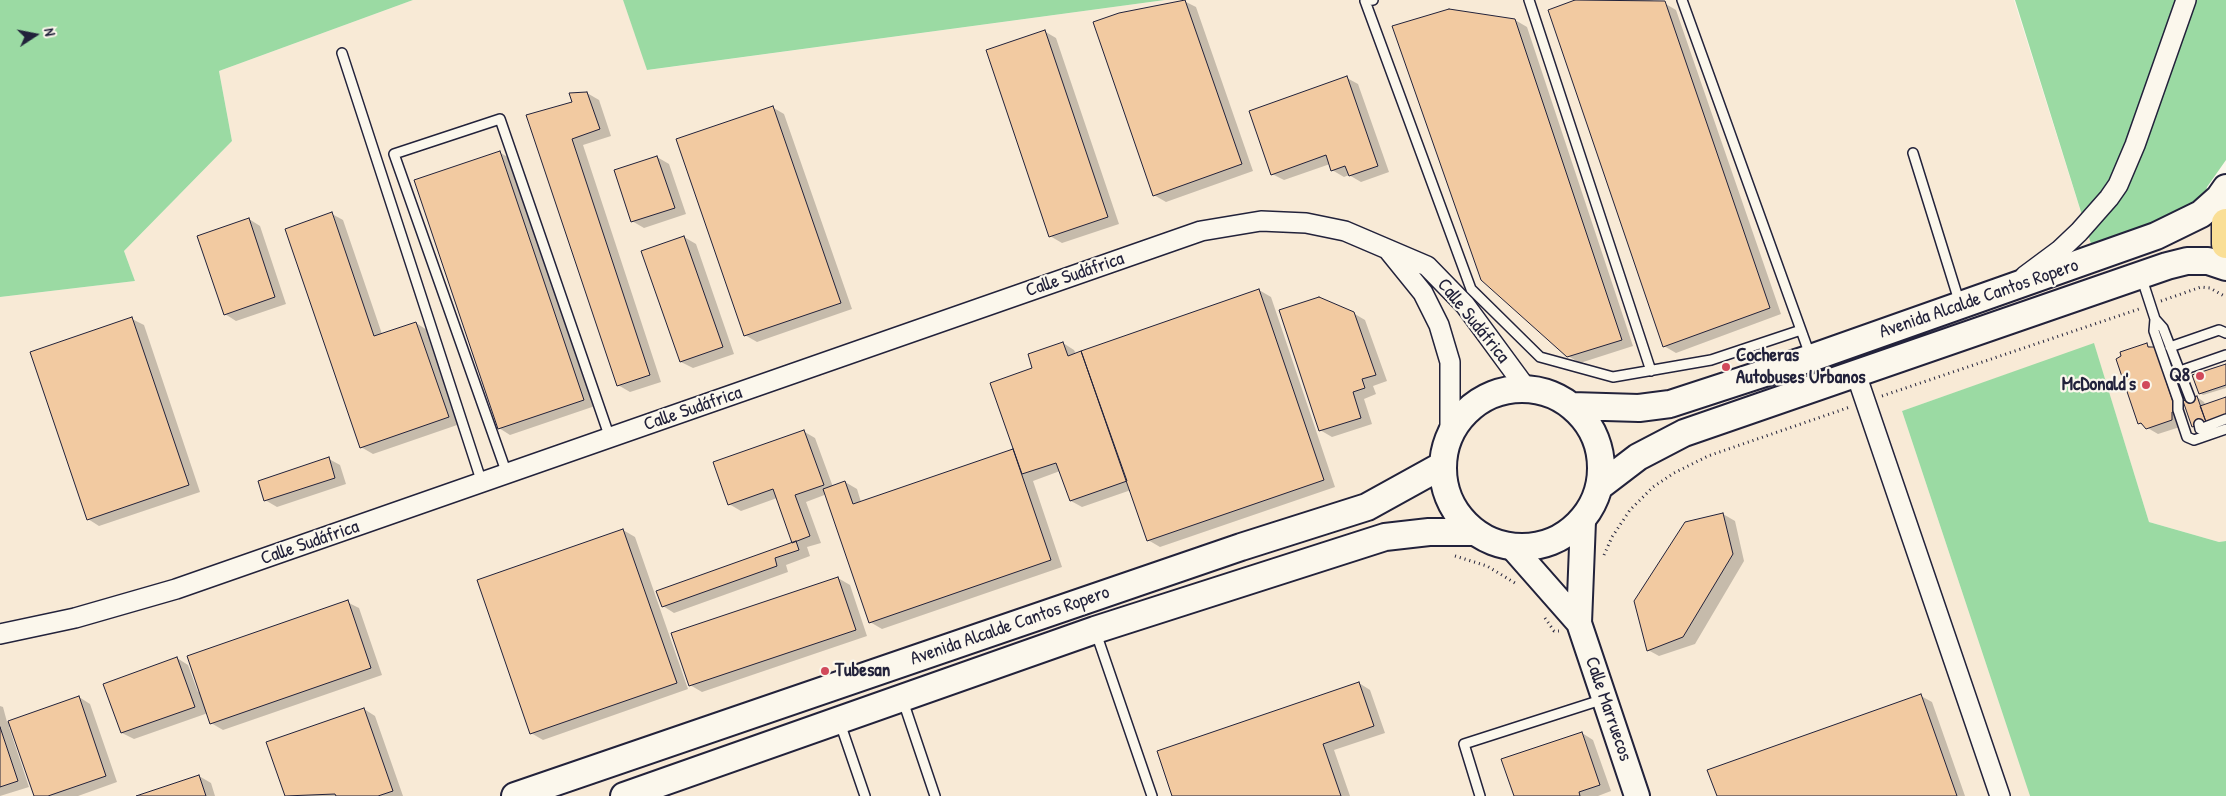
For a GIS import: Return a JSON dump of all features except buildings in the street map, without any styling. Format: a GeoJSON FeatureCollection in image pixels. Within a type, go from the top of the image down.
{"type":"FeatureCollection","features":[{"type":"Feature","properties":{"kind":"main road","name":"Avenida Alcalde Cantos Ropero"},"geometry":{"type":"LineString","coordinates":[[1572,406],[1640,408],[1670,404],[1811,358],[2156,236],[2180,226],[2201,214],[2219,198],[2226,188]]}},
{"type":"Feature","properties":{"kind":"main road"},"geometry":{"type":"LineString","coordinates":[[2226,223],[2226,244]]}},
{"type":"Feature","properties":{"kind":"main road","name":"Avenida Alcalde Cantos Ropero"},"geometry":{"type":"LineString","coordinates":[[1600,486],[1638,457],[1684,433],[2140,275],[2187,261],[2208,261],[2226,267]]}},
{"type":"Feature","properties":{"kind":"main road"},"geometry":{"type":"LineString","coordinates":[[1526,388],[1550,393],[1572,406],[1588,422],[1598,442],[1602,464],[1600,486],[1594,504],[1583,521],[1563,537],[1539,546],[1513,548],[1493,543],[1474,532],[1457,514],[1446,491],[1443,466],[1444,450],[1450,435],[1463,415],[1480,400],[1502,390],[1526,388]]}},
{"type":"Feature","properties":{"kind":"main road","name":"Avenida Alcalde Cantos Ropero"},"geometry":{"type":"LineString","coordinates":[[515,796],[1241,546],[1367,507],[1443,466]]}},
{"type":"Feature","properties":{"kind":"main road","name":"Avenida Alcalde Cantos Ropero"},"geometry":{"type":"LineString","coordinates":[[624,796],[652,791],[839,720],[1095,630],[1385,537],[1429,532],[1474,532]]}},
{"type":"Feature","properties":{"kind":"street"},"geometry":{"type":"LineString","coordinates":[[2004,291],[2066,244],[2097,212],[2118,185],[2135,145],[2186,0]]}},
{"type":"Feature","properties":{"kind":"street","name":"Calle Sudáfrica"},"geometry":{"type":"LineString","coordinates":[[0,634],[75,618],[176,589],[1201,231],[1261,221],[1306,224],[1345,231],[1427,266],[1465,305],[1526,388]]}},
{"type":"Feature","properties":{"kind":"street","name":"Calle Sudáfrica"},"geometry":{"type":"LineString","coordinates":[[1386,248],[1423,293],[1439,325],[1450,362],[1450,435]]}},
{"type":"Feature","properties":{"kind":"street"},"geometry":{"type":"LineString","coordinates":[[1856,374],[2000,796]]}},
{"type":"Feature","properties":{"kind":"street","name":"Calle Marruecos"},"geometry":{"type":"LineString","coordinates":[[1583,521],[1579,623],[1637,796]]}},
{"type":"Feature","properties":{"kind":"street","name":"Calle Marruecos"},"geometry":{"type":"LineString","coordinates":[[1513,548],[1579,623]]}},
{"type":"Feature","properties":{"kind":"lane"},"geometry":{"type":"LineString","coordinates":[[1373,0],[1365,1],[1471,289],[1540,357],[1613,377],[1711,360],[1801,330]]}},
{"type":"Feature","properties":{"kind":"lane"},"geometry":{"type":"LineString","coordinates":[[1529,0],[1651,371]]}},
{"type":"Feature","properties":{"kind":"lane"},"geometry":{"type":"LineString","coordinates":[[1682,0],[1811,358]]}},
{"type":"Feature","properties":{"kind":"lane"},"geometry":{"type":"LineString","coordinates":[[342,53],[482,483]]}},
{"type":"Feature","properties":{"kind":"lane"},"geometry":{"type":"LineString","coordinates":[[507,474],[394,154],[500,119],[610,438]]}},
{"type":"Feature","properties":{"kind":"lane"},"geometry":{"type":"LineString","coordinates":[[1913,153],[1961,306]]}},
{"type":"Feature","properties":{"kind":"lane"},"geometry":{"type":"LineString","coordinates":[[2140,275],[2155,319],[2163,328],[2190,398]]}},
{"type":"Feature","properties":{"kind":"lane"},"geometry":{"type":"LineString","coordinates":[[2155,319],[2154,331],[2178,400],[2178,410],[2187,437],[2194,440],[2226,429]]}},
{"type":"Feature","properties":{"kind":"lane"},"geometry":{"type":"LineString","coordinates":[[2170,347],[2219,330],[2226,334]]}},
{"type":"Feature","properties":{"kind":"lane"},"geometry":{"type":"LineString","coordinates":[[2180,371],[2226,355]]}},
{"type":"Feature","properties":{"kind":"lane"},"geometry":{"type":"LineString","coordinates":[[2198,424],[2200,429],[2226,420]]}},
{"type":"Feature","properties":{"kind":"lane"},"geometry":{"type":"LineString","coordinates":[[1095,630],[1152,796]]}},
{"type":"Feature","properties":{"kind":"lane"},"geometry":{"type":"LineString","coordinates":[[902,698],[936,796]]}},
{"type":"Feature","properties":{"kind":"lane"},"geometry":{"type":"LineString","coordinates":[[1480,796],[1464,744],[1604,699]]}},
{"type":"Feature","properties":{"kind":"lane"},"geometry":{"type":"LineString","coordinates":[[839,720],[865,796]]}},
{"type":"Feature","properties":{"kind":"path"},"geometry":{"type":"LineString","coordinates":[[1603,561],[1612,537],[1630,510],[1653,487],[1674,472],[1708,456],[2201,287],[2210,288],[2226,297]]}},
{"type":"Feature","properties":{"kind":"path"},"geometry":{"type":"LineString","coordinates":[[1449,554],[1487,566],[1519,587]]}},
{"type":"Feature","properties":{"kind":"path"},"geometry":{"type":"LineString","coordinates":[[1541,612],[1554,631],[1558,632],[1579,623]]}},
{"type":"Feature","properties":{"kind":"shaded area"},"geometry":{"type":"Polygon","coordinates":[[[413,0],[623,0],[648,70],[1165,0],[2014,0],[2091,244],[2226,194],[2226,541],[2219,542],[2149,522],[2094,344],[1902,411],[2030,796],[0,796],[0,297],[135,281],[124,251],[232,141],[219,71],[413,0]]]}},
{"type":"Feature","properties":{"kind":"green space"},"geometry":{"type":"Polygon","coordinates":[[[0,0],[413,0],[219,71],[232,141],[124,251],[135,281],[0,297],[0,0]]]}},
{"type":"Feature","properties":{"kind":"green space"},"geometry":{"type":"Polygon","coordinates":[[[623,0],[1165,0],[647,70],[623,0]]]}},
{"type":"Feature","properties":{"kind":"green space"},"geometry":{"type":"Polygon","coordinates":[[[2015,0],[2226,0],[2226,160],[2207,187],[2202,207],[2091,244],[2015,0]]]}},
{"type":"Feature","properties":{"kind":"green space"},"geometry":{"type":"Polygon","coordinates":[[[2094,343],[2149,522],[2219,542],[2226,541],[2226,796],[2030,796],[1902,411],[2094,343]]]}},
{"type":"Feature","properties":{"kind":"place","name":"Cocheras Autobuses Urbanos"},"geometry":{"type":"Point","coordinates":[1726,367]}},
{"type":"Feature","properties":{"kind":"place","name":"Q8"},"geometry":{"type":"Point","coordinates":[2200,376]}},
{"type":"Feature","properties":{"kind":"place","name":"McDonald's"},"geometry":{"type":"Point","coordinates":[2146,385]}},
{"type":"Feature","properties":{"kind":"place","name":"Tubesan"},"geometry":{"type":"Point","coordinates":[825,671]}}]}
